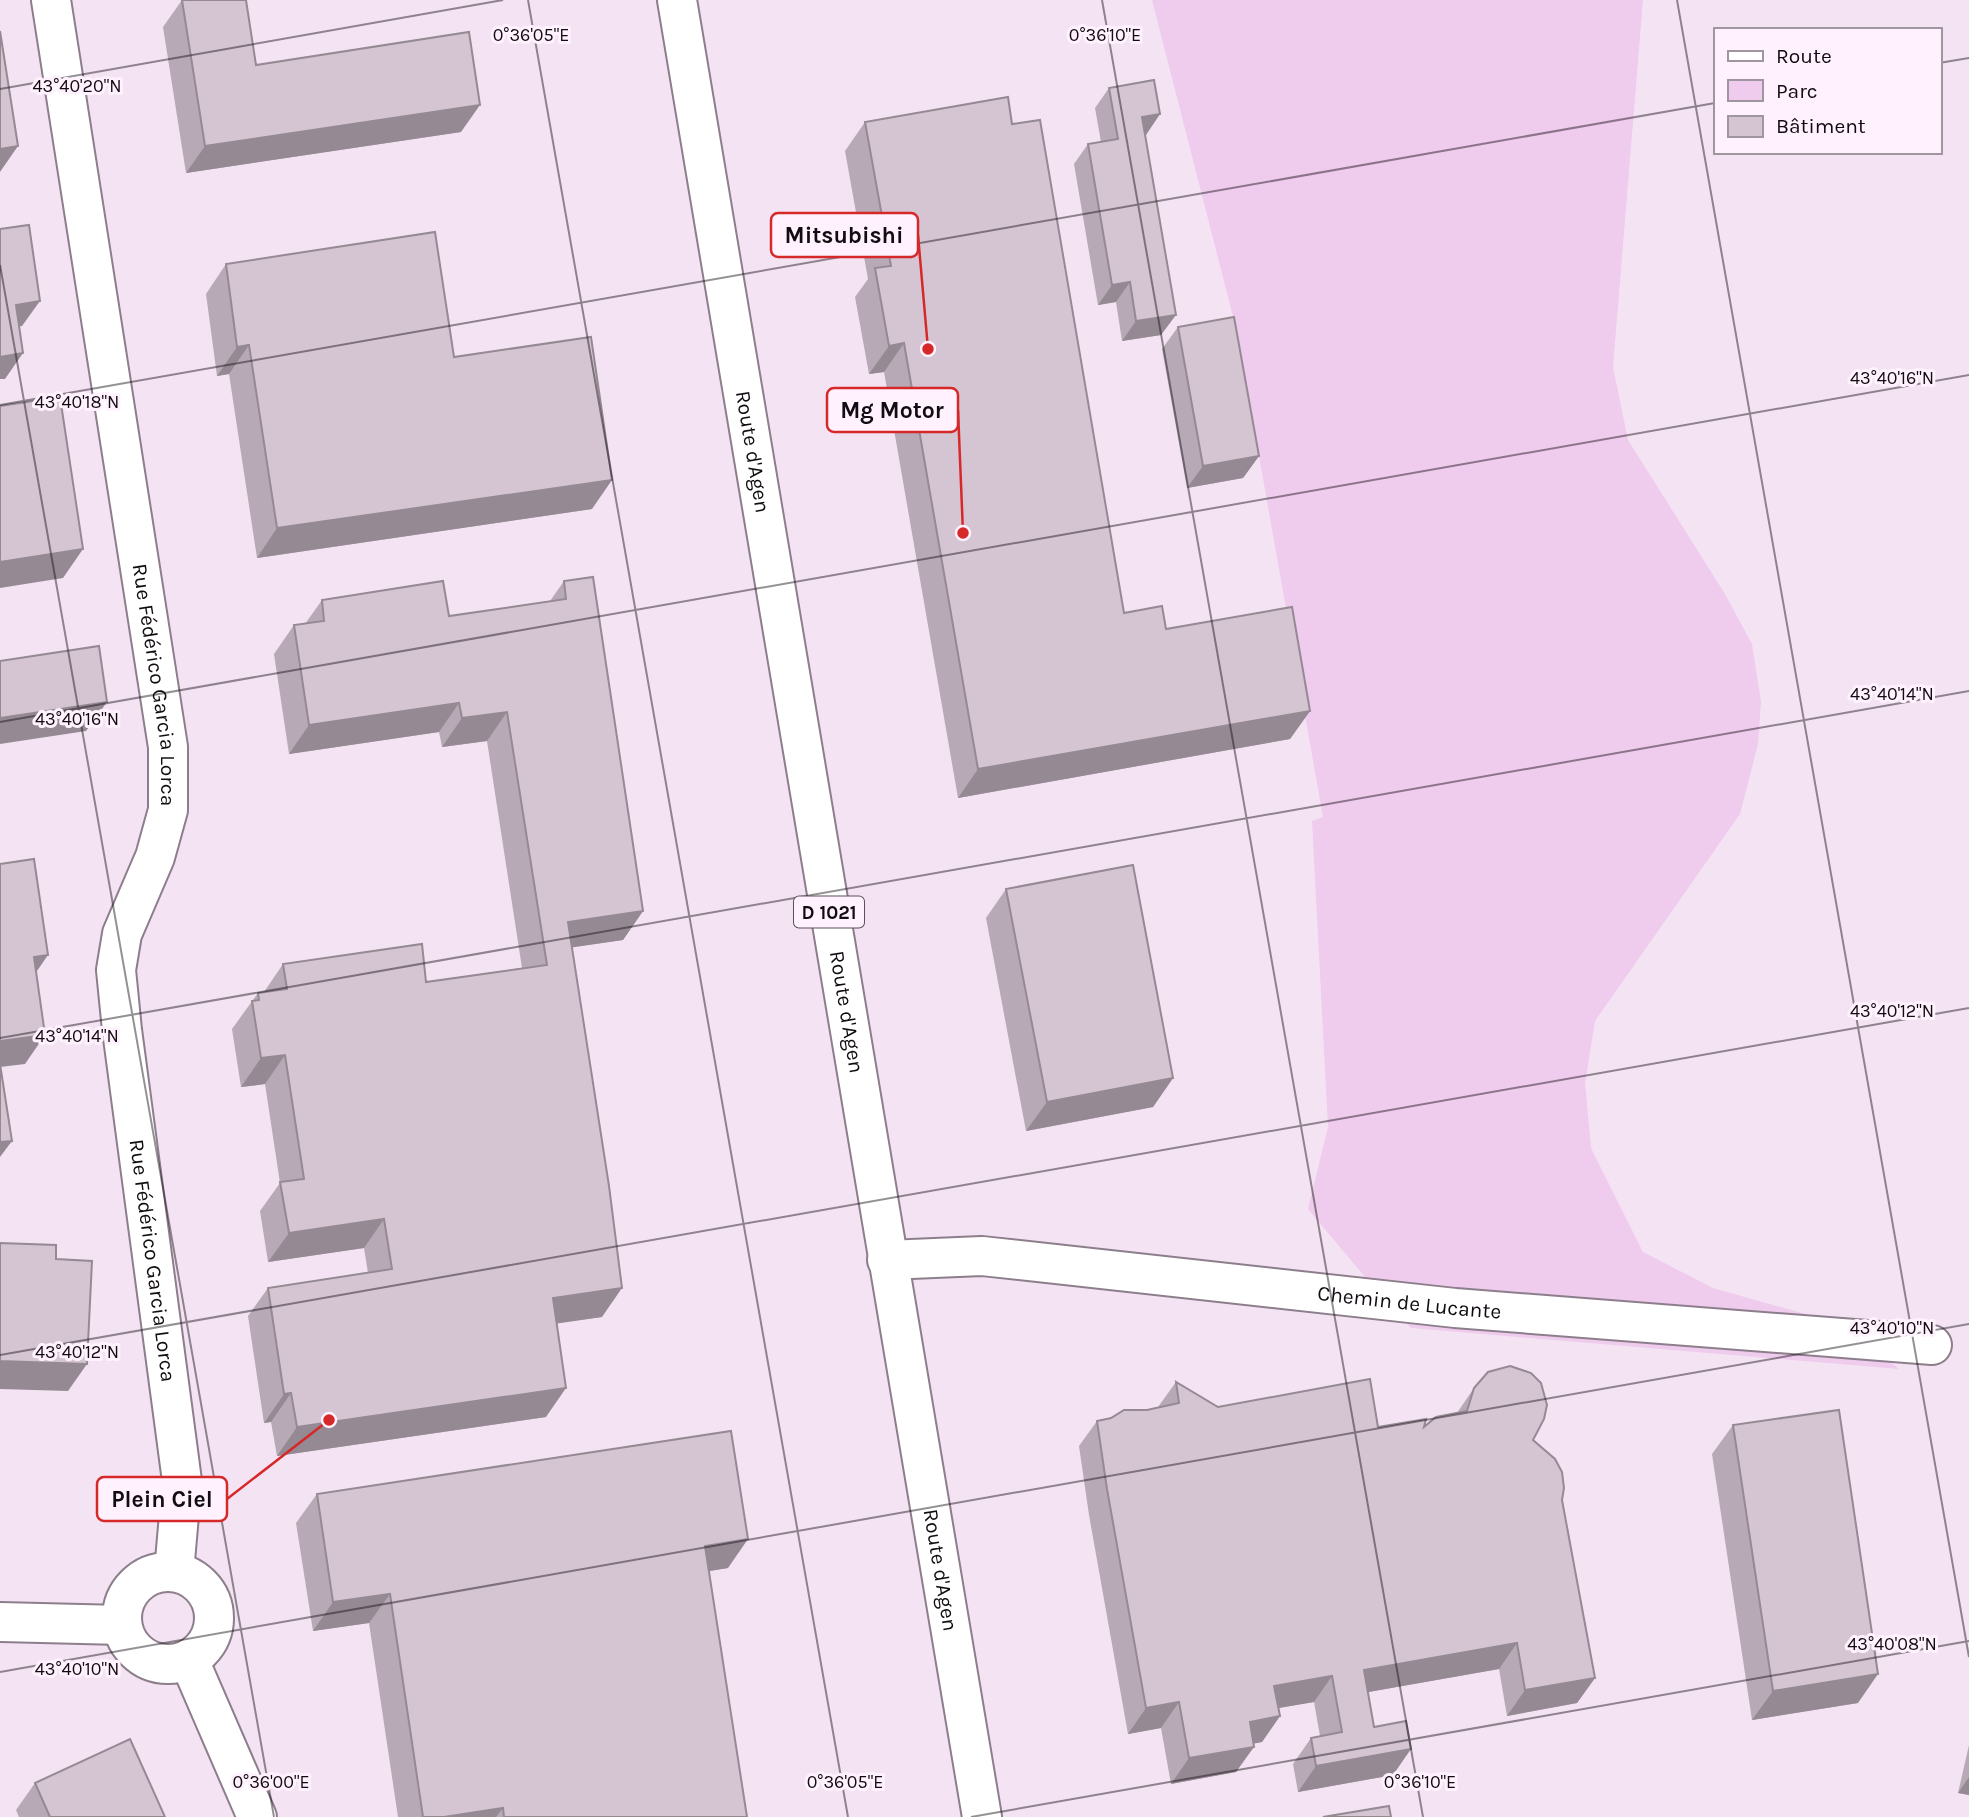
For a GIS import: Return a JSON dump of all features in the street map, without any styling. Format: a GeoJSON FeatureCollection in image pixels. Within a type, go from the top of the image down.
{"type":"FeatureCollection","features":[{"type":"Feature","properties":{"kind":"street","name":"Rue Fédérico Garcia Lorca"},"geometry":{"type":"LineString","coordinates":[[51,0],[168,747],[168,810],[155,857],[122,933],[116,970],[182,1481],[174,1572]]}},
{"type":"Feature","properties":{"kind":"street","name":"Route d'Agen"},"geometry":{"type":"LineString","coordinates":[[677,0],[982,1817]]}},
{"type":"Feature","properties":{"kind":"street","name":"Chemin de Lucante"},"geometry":{"type":"LineString","coordinates":[[887,1260],[982,1256],[1455,1308],[1932,1345]]}},
{"type":"Feature","properties":{"kind":"street"},"geometry":{"type":"LineString","coordinates":[[159,1572],[174,1572],[188,1575],[200,1584],[209,1596],[215,1625],[210,1639],[201,1651],[189,1660],[161,1664],[146,1659],[126,1639],[122,1611],[126,1597],[134,1586],[146,1577],[159,1572]]}},
{"type":"Feature","properties":{"kind":"street"},"geometry":{"type":"LineString","coordinates":[[0,1622],[122,1625]]}},
{"type":"Feature","properties":{"kind":"street"},"geometry":{"type":"LineString","coordinates":[[189,1660],[257,1817]]}},
{"type":"Feature","properties":{"kind":"green space"},"geometry":{"type":"Polygon","coordinates":[[[1152,0],[1643,0],[1613,367],[1628,440],[1725,594],[1752,644],[1761,702],[1758,744],[1740,814],[1595,1021],[1585,1083],[1591,1148],[1643,1252],[1713,1288],[1844,1325],[1899,1369],[1411,1328],[1308,1209],[1328,1127],[1312,821],[1323,817],[1237,332],[1152,0]]]}},
{"type":"Feature","properties":{"kind":"building"},"geometry":{"type":"Polygon","coordinates":[[[182,0],[246,0],[256,65],[469,32],[480,105],[205,146],[182,0]]]}},
{"type":"Feature","properties":{"kind":"building"},"geometry":{"type":"Polygon","coordinates":[[[0,31],[18,146],[0,149],[0,31]]]}},
{"type":"Feature","properties":{"kind":"building"},"geometry":{"type":"Polygon","coordinates":[[[1154,80],[1160,114],[1142,117],[1176,315],[1136,321],[1130,282],[1112,285],[1088,144],[1118,139],[1109,88],[1154,80]]]}},
{"type":"Feature","properties":{"kind":"building"},"geometry":{"type":"Polygon","coordinates":[[[1008,97],[1012,124],[1040,120],[1124,613],[1162,606],[1166,629],[1292,607],[1310,711],[978,769],[904,343],[889,346],[875,268],[891,266],[865,122],[1008,97]]]}},
{"type":"Feature","properties":{"kind":"building"},"geometry":{"type":"Polygon","coordinates":[[[29,225],[40,301],[16,305],[23,353],[0,357],[0,229],[29,225]]]}},
{"type":"Feature","properties":{"kind":"building"},"geometry":{"type":"Polygon","coordinates":[[[435,232],[454,357],[591,337],[612,480],[277,528],[249,345],[237,347],[226,264],[435,232]]]}},
{"type":"Feature","properties":{"kind":"building"},"geometry":{"type":"Polygon","coordinates":[[[1234,317],[1259,456],[1203,466],[1178,327],[1234,317]]]}},
{"type":"Feature","properties":{"kind":"building"},"geometry":{"type":"Polygon","coordinates":[[[60,397],[83,549],[0,562],[0,406],[60,397]]]}},
{"type":"Feature","properties":{"kind":"building"},"geometry":{"type":"Polygon","coordinates":[[[593,577],[643,911],[568,922],[622,1288],[553,1298],[566,1388],[297,1427],[291,1393],[284,1394],[268,1288],[392,1269],[384,1219],[289,1233],[280,1182],[304,1179],[285,1055],[261,1058],[252,1001],[259,1000],[258,993],[287,989],[283,964],[422,944],[426,982],[547,965],[507,712],[462,718],[459,703],[309,725],[294,625],[324,621],[322,600],[443,581],[449,616],[566,599],[564,581],[593,577]]]}},
{"type":"Feature","properties":{"kind":"building"},"geometry":{"type":"Polygon","coordinates":[[[99,646],[107,702],[0,718],[0,661],[99,646]]]}},
{"type":"Feature","properties":{"kind":"building"},"geometry":{"type":"Polygon","coordinates":[[[34,859],[48,955],[34,957],[45,1035],[0,1041],[0,864],[34,859]]]}},
{"type":"Feature","properties":{"kind":"building"},"geometry":{"type":"Polygon","coordinates":[[[1133,865],[1173,1078],[1047,1102],[1006,889],[1133,865]]]}},
{"type":"Feature","properties":{"kind":"building"},"geometry":{"type":"Polygon","coordinates":[[[0,1064],[12,1141],[0,1142],[0,1064]]]}},
{"type":"Feature","properties":{"kind":"building"},"geometry":{"type":"Polygon","coordinates":[[[0,1243],[56,1245],[56,1259],[92,1261],[87,1364],[0,1361],[0,1243]]]}},
{"type":"Feature","properties":{"kind":"building"},"geometry":{"type":"Polygon","coordinates":[[[1510,1366],[1531,1373],[1541,1383],[1547,1405],[1544,1419],[1533,1440],[1555,1459],[1562,1472],[1562,1500],[1595,1678],[1525,1690],[1517,1643],[1364,1670],[1374,1727],[1406,1721],[1411,1749],[1316,1766],[1311,1738],[1342,1732],[1332,1676],[1274,1686],[1280,1716],[1250,1722],[1254,1747],[1189,1758],[1179,1702],[1146,1708],[1097,1421],[1111,1418],[1124,1410],[1147,1410],[1179,1403],[1176,1382],[1218,1407],[1370,1379],[1378,1427],[1426,1419],[1424,1427],[1436,1417],[1467,1411],[1474,1388],[1488,1372],[1510,1366]]]}},
{"type":"Feature","properties":{"kind":"building"},"geometry":{"type":"Polygon","coordinates":[[[1839,1410],[1878,1674],[1773,1691],[1733,1425],[1839,1410]]]}},
{"type":"Feature","properties":{"kind":"building"},"geometry":{"type":"Polygon","coordinates":[[[731,1431],[748,1539],[705,1546],[747,1817],[504,1817],[503,1808],[444,1817],[423,1817],[390,1594],[333,1602],[317,1494],[731,1431]]]}},
{"type":"Feature","properties":{"kind":"building"},"geometry":{"type":"Polygon","coordinates":[[[130,1739],[165,1817],[50,1817],[35,1783],[130,1739]]]}},
{"type":"Feature","properties":{"kind":"building"},"geometry":{"type":"Polygon","coordinates":[[[1389,1806],[1391,1817],[1323,1817],[1389,1806]]]}},
{"type":"Feature","properties":{"kind":"place","name":"Mitsubishi"},"geometry":{"type":"Point","coordinates":[928,349]}},
{"type":"Feature","properties":{"kind":"place","name":"Mg Motor"},"geometry":{"type":"Point","coordinates":[963,533]}},
{"type":"Feature","properties":{"kind":"place","name":"Plein Ciel"},"geometry":{"type":"Point","coordinates":[329,1420]}}]}
